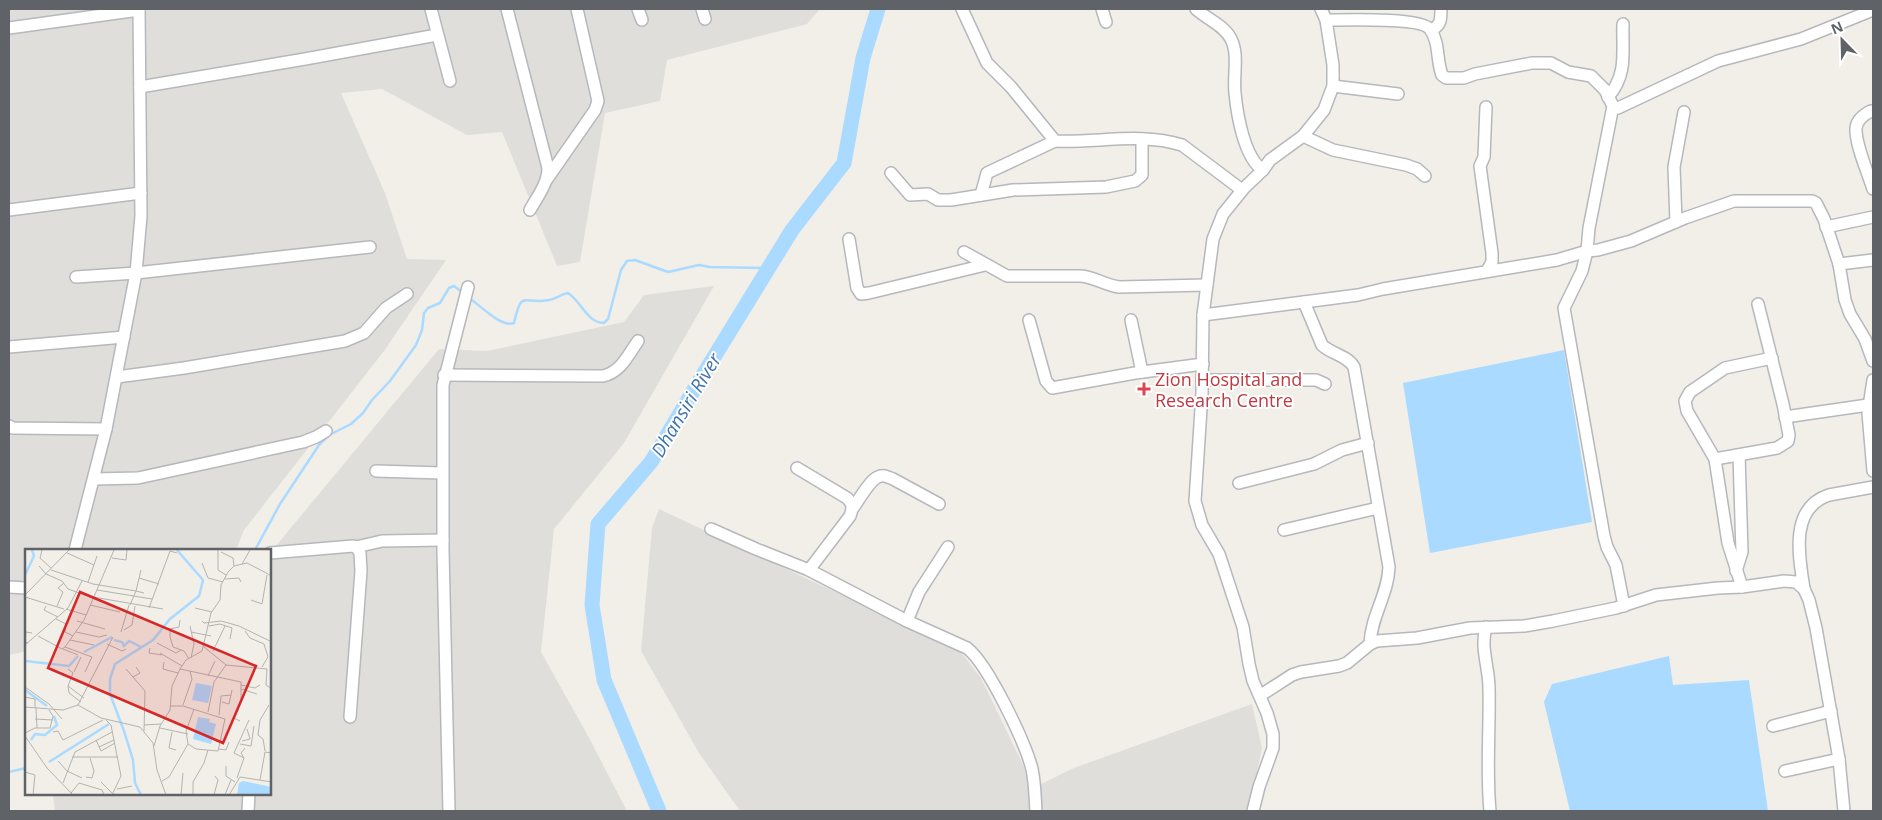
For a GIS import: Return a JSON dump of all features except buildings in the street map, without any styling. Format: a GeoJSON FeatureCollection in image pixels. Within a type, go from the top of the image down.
{"type":"FeatureCollection","features":[{"type":"Feature","properties":{"kind":"street"},"geometry":{"type":"LineString","coordinates":[[60,21],[61,9]]}},
{"type":"Feature","properties":{"kind":"street"},"geometry":{"type":"LineString","coordinates":[[9,28],[139,9],[140,192],[139,245],[136,273],[106,429],[75,549]]}},
{"type":"Feature","properties":{"kind":"street"},"geometry":{"type":"LineString","coordinates":[[431,9],[450,81]]}},
{"type":"Feature","properties":{"kind":"street"},"geometry":{"type":"LineString","coordinates":[[507,9],[548,168],[547,179]]}},
{"type":"Feature","properties":{"kind":"street"},"geometry":{"type":"LineString","coordinates":[[530,210],[547,179],[595,110],[598,101],[578,9]]}},
{"type":"Feature","properties":{"kind":"street"},"geometry":{"type":"LineString","coordinates":[[638,9],[642,20]]}},
{"type":"Feature","properties":{"kind":"street"},"geometry":{"type":"LineString","coordinates":[[962,9],[987,63],[1003,78],[1055,141]]}},
{"type":"Feature","properties":{"kind":"street"},"geometry":{"type":"LineString","coordinates":[[1102,9],[1106,22]]}},
{"type":"Feature","properties":{"kind":"street"},"geometry":{"type":"LineString","coordinates":[[1196,9],[1226,31],[1231,37],[1234,52],[1235,92],[1242,132],[1255,163],[1264,170]]}},
{"type":"Feature","properties":{"kind":"street"},"geometry":{"type":"LineString","coordinates":[[1253,811],[1259,787],[1273,748],[1273,734],[1261,695],[1254,681],[1249,664],[1243,626],[1219,554],[1202,525],[1195,501],[1202,380],[1203,315],[1213,240],[1223,214],[1242,190],[1264,170],[1270,160],[1303,136],[1324,110],[1333,86],[1333,65],[1326,20],[1321,9]]}},
{"type":"Feature","properties":{"kind":"street"},"geometry":{"type":"LineString","coordinates":[[1431,30],[1437,28],[1440,24],[1441,9]]}},
{"type":"Feature","properties":{"kind":"street"},"geometry":{"type":"LineString","coordinates":[[1326,20],[1400,21],[1427,26],[1431,30],[1438,49],[1442,75],[1446,78],[1464,78],[1474,74],[1532,63],[1551,62],[1568,72],[1591,76],[1605,90],[1610,101],[1618,108],[1713,63],[1801,39],[1873,10]]}},
{"type":"Feature","properties":{"kind":"street"},"geometry":{"type":"LineString","coordinates":[[1622,24],[1621,77],[1610,101],[1589,228],[1587,251],[1582,272],[1564,308],[1564,314],[1571,344],[1604,536],[1616,565],[1624,606]]}},
{"type":"Feature","properties":{"kind":"street"},"geometry":{"type":"LineString","coordinates":[[140,87],[305,60],[437,35]]}},
{"type":"Feature","properties":{"kind":"street"},"geometry":{"type":"LineString","coordinates":[[1333,86],[1398,94]]}},
{"type":"Feature","properties":{"kind":"street"},"geometry":{"type":"LineString","coordinates":[[1486,107],[1485,151],[1480,166],[1492,253],[1492,262],[1487,271]]}},
{"type":"Feature","properties":{"kind":"street"},"geometry":{"type":"LineString","coordinates":[[1871,111],[1860,119],[1856,127],[1873,189]]}},
{"type":"Feature","properties":{"kind":"street"},"geometry":{"type":"LineString","coordinates":[[1676,222],[1674,167],[1684,112]]}},
{"type":"Feature","properties":{"kind":"street"},"geometry":{"type":"LineString","coordinates":[[1303,136],[1333,150],[1417,168],[1424,176]]}},
{"type":"Feature","properties":{"kind":"street"},"geometry":{"type":"LineString","coordinates":[[891,173],[910,195],[928,194],[938,200],[951,200],[1012,190],[1106,187],[1135,180],[1142,175],[1142,139]]}},
{"type":"Feature","properties":{"kind":"street"},"geometry":{"type":"LineString","coordinates":[[981,195],[987,173],[1055,141],[1142,139],[1182,145],[1242,190]]}},
{"type":"Feature","properties":{"kind":"street"},"geometry":{"type":"LineString","coordinates":[[9,210],[140,192]]}},
{"type":"Feature","properties":{"kind":"street"},"geometry":{"type":"LineString","coordinates":[[1203,315],[1358,295],[1383,289],[1557,260],[1631,240],[1734,201],[1806,200],[1816,203],[1824,219],[1839,264],[1845,300],[1850,314],[1865,339],[1873,361]]}},
{"type":"Feature","properties":{"kind":"street"},"geometry":{"type":"LineString","coordinates":[[1826,227],[1873,217]]}},
{"type":"Feature","properties":{"kind":"street"},"geometry":{"type":"LineString","coordinates":[[849,239],[857,288],[861,294],[985,265]]}},
{"type":"Feature","properties":{"kind":"street"},"geometry":{"type":"LineString","coordinates":[[76,277],[136,273],[370,247]]}},
{"type":"Feature","properties":{"kind":"street"},"geometry":{"type":"LineString","coordinates":[[964,252],[1007,276],[1081,276],[1119,287],[1207,285]]}},
{"type":"Feature","properties":{"kind":"street"},"geometry":{"type":"LineString","coordinates":[[1839,264],[1873,260]]}},
{"type":"Feature","properties":{"kind":"street"},"geometry":{"type":"LineString","coordinates":[[449,811],[442,473],[443,385],[444,375],[468,287]]}},
{"type":"Feature","properties":{"kind":"street"},"geometry":{"type":"LineString","coordinates":[[117,377],[184,368],[298,347],[345,341],[364,333],[386,308],[407,294]]}},
{"type":"Feature","properties":{"kind":"street"},"geometry":{"type":"LineString","coordinates":[[1304,302],[1322,345],[1326,349],[1347,359],[1354,367],[1389,567],[1388,582],[1373,622],[1370,644]]}},
{"type":"Feature","properties":{"kind":"street"},"geometry":{"type":"LineString","coordinates":[[1715,459],[1778,448],[1785,444],[1789,436],[1758,304]]}},
{"type":"Feature","properties":{"kind":"street"},"geometry":{"type":"LineString","coordinates":[[1030,320],[1046,381],[1052,388],[1142,372],[1202,364]]}},
{"type":"Feature","properties":{"kind":"street"},"geometry":{"type":"LineString","coordinates":[[1131,320],[1142,372]]}},
{"type":"Feature","properties":{"kind":"street"},"geometry":{"type":"LineString","coordinates":[[9,347],[124,337]]}},
{"type":"Feature","properties":{"kind":"street"},"geometry":{"type":"LineString","coordinates":[[444,375],[604,376],[612,374],[621,366],[638,341]]}},
{"type":"Feature","properties":{"kind":"street"},"geometry":{"type":"LineString","coordinates":[[1742,588],[1728,543],[1715,459],[1685,406],[1690,392],[1725,368],[1772,358]]}},
{"type":"Feature","properties":{"kind":"street"},"geometry":{"type":"LineString","coordinates":[[1202,380],[1316,380],[1325,384]]}},
{"type":"Feature","properties":{"kind":"street"},"geometry":{"type":"LineString","coordinates":[[1873,380],[1868,405],[1873,471]]}},
{"type":"Feature","properties":{"kind":"street"},"geometry":{"type":"LineString","coordinates":[[1785,417],[1868,405]]}},
{"type":"Feature","properties":{"kind":"street"},"geometry":{"type":"LineString","coordinates":[[9,426],[13,428],[106,429]]}},
{"type":"Feature","properties":{"kind":"street"},"geometry":{"type":"LineString","coordinates":[[94,480],[138,478],[303,442],[316,438],[326,431]]}},
{"type":"Feature","properties":{"kind":"street"},"geometry":{"type":"LineString","coordinates":[[1239,483],[1314,464],[1342,450],[1368,444]]}},
{"type":"Feature","properties":{"kind":"street"},"geometry":{"type":"LineString","coordinates":[[1736,571],[1742,552],[1739,455]]}},
{"type":"Feature","properties":{"kind":"street"},"geometry":{"type":"LineString","coordinates":[[797,468],[847,498],[853,508]]}},
{"type":"Feature","properties":{"kind":"street"},"geometry":{"type":"LineString","coordinates":[[376,471],[442,473]]}},
{"type":"Feature","properties":{"kind":"street"},"geometry":{"type":"LineString","coordinates":[[809,570],[876,478],[885,476],[893,479],[939,504]]}},
{"type":"Feature","properties":{"kind":"street"},"geometry":{"type":"LineString","coordinates":[[1844,811],[1832,711],[1816,628],[1809,600],[1804,589],[1798,546],[1809,507],[1822,497],[1873,487]]}},
{"type":"Feature","properties":{"kind":"street"},"geometry":{"type":"LineString","coordinates":[[1284,530],[1378,508]]}},
{"type":"Feature","properties":{"kind":"street"},"geometry":{"type":"LineString","coordinates":[[711,528],[756,549],[809,570],[907,621],[974,653],[994,686],[1025,748],[1032,771],[1036,811]]}},
{"type":"Feature","properties":{"kind":"street"},"geometry":{"type":"LineString","coordinates":[[271,553],[335,546],[356,547],[382,541],[443,540]]}},
{"type":"Feature","properties":{"kind":"street"},"geometry":{"type":"LineString","coordinates":[[350,717],[361,571],[360,553],[356,547]]}},
{"type":"Feature","properties":{"kind":"street"},"geometry":{"type":"LineString","coordinates":[[907,621],[919,592],[948,547]]}},
{"type":"Feature","properties":{"kind":"street"},"geometry":{"type":"LineString","coordinates":[[1261,695],[1292,675],[1348,663],[1370,644],[1417,638],[1461,629],[1524,626],[1544,623],[1624,606],[1656,595],[1718,588],[1742,588],[1784,580],[1796,582],[1804,589]]}},
{"type":"Feature","properties":{"kind":"street"},"geometry":{"type":"LineString","coordinates":[[9,587],[25,588]]}},
{"type":"Feature","properties":{"kind":"street"},"geometry":{"type":"LineString","coordinates":[[1486,627],[1483,638],[1490,686],[1488,769],[1490,811]]}},
{"type":"Feature","properties":{"kind":"street"},"geometry":{"type":"LineString","coordinates":[[1773,726],[1832,711]]}},
{"type":"Feature","properties":{"kind":"street"},"geometry":{"type":"LineString","coordinates":[[1785,771],[1839,759]]}},
{"type":"Feature","properties":{"kind":"street"},"geometry":{"type":"LineString","coordinates":[[248,811],[249,795]]}},
{"type":"Feature","properties":{"kind":"shaded area"},"geometry":{"type":"Polygon","coordinates":[[[9,9],[820,9],[807,24],[667,60],[660,101],[605,113],[580,262],[557,266],[502,132],[467,135],[382,89],[341,93],[385,193],[407,259],[446,260],[384,351],[244,530],[236,549],[25,549],[25,651],[9,655],[9,9]]]}},
{"type":"Feature","properties":{"kind":"shaded area"},"geometry":{"type":"Polygon","coordinates":[[[714,286],[624,443],[554,529],[541,652],[627,811],[55,811],[53,795],[271,795],[271,558],[275,547],[439,349],[487,351],[624,322],[644,295],[714,286]]]}},
{"type":"Feature","properties":{"kind":"shaded area"},"geometry":{"type":"Polygon","coordinates":[[[659,509],[960,651],[981,678],[1027,773],[1029,790],[1074,768],[1252,704],[1262,748],[1249,811],[740,811],[699,753],[641,651],[652,528],[659,509]]]}},
{"type":"Feature","properties":{"kind":"water"},"geometry":{"type":"Polygon","coordinates":[[[1564,350],[1592,522],[1430,553],[1403,383],[1564,350]]]}},
{"type":"Feature","properties":{"kind":"water"},"geometry":{"type":"Polygon","coordinates":[[[1669,656],[1673,685],[1749,680],[1768,811],[1570,811],[1544,702],[1552,684],[1669,656]]]}},
{"type":"Feature","properties":{"kind":"waterway","name":"Dhansiri River"},"geometry":{"type":"LineString","coordinates":[[659,811],[604,680],[592,605],[598,524],[651,462],[792,230],[844,163],[863,58],[878,9]]}},
{"type":"Feature","properties":{"kind":"waterway"},"geometry":{"type":"LineString","coordinates":[[469,298],[497,319],[509,324],[514,323],[519,305],[525,300],[549,300],[568,293],[589,316],[598,322],[604,323],[608,319],[621,270],[627,261],[635,260],[668,272],[699,265],[710,267],[769,268]]}},
{"type":"Feature","properties":{"kind":"waterway"},"geometry":{"type":"LineString","coordinates":[[256,549],[280,504],[319,445],[329,435],[351,424],[363,413],[372,400],[390,381],[416,345],[422,330],[424,313],[428,308],[440,303],[449,288],[454,286],[463,293]]}},
{"type":"Feature","properties":{"kind":"waterway"},"geometry":{"type":"LineString","coordinates":[[9,772],[25,768]]}},
{"type":"Feature","properties":{"kind":"place","name":"Zion Hospital and Research Centre"},"geometry":{"type":"Point","coordinates":[1144,389]}}]}
